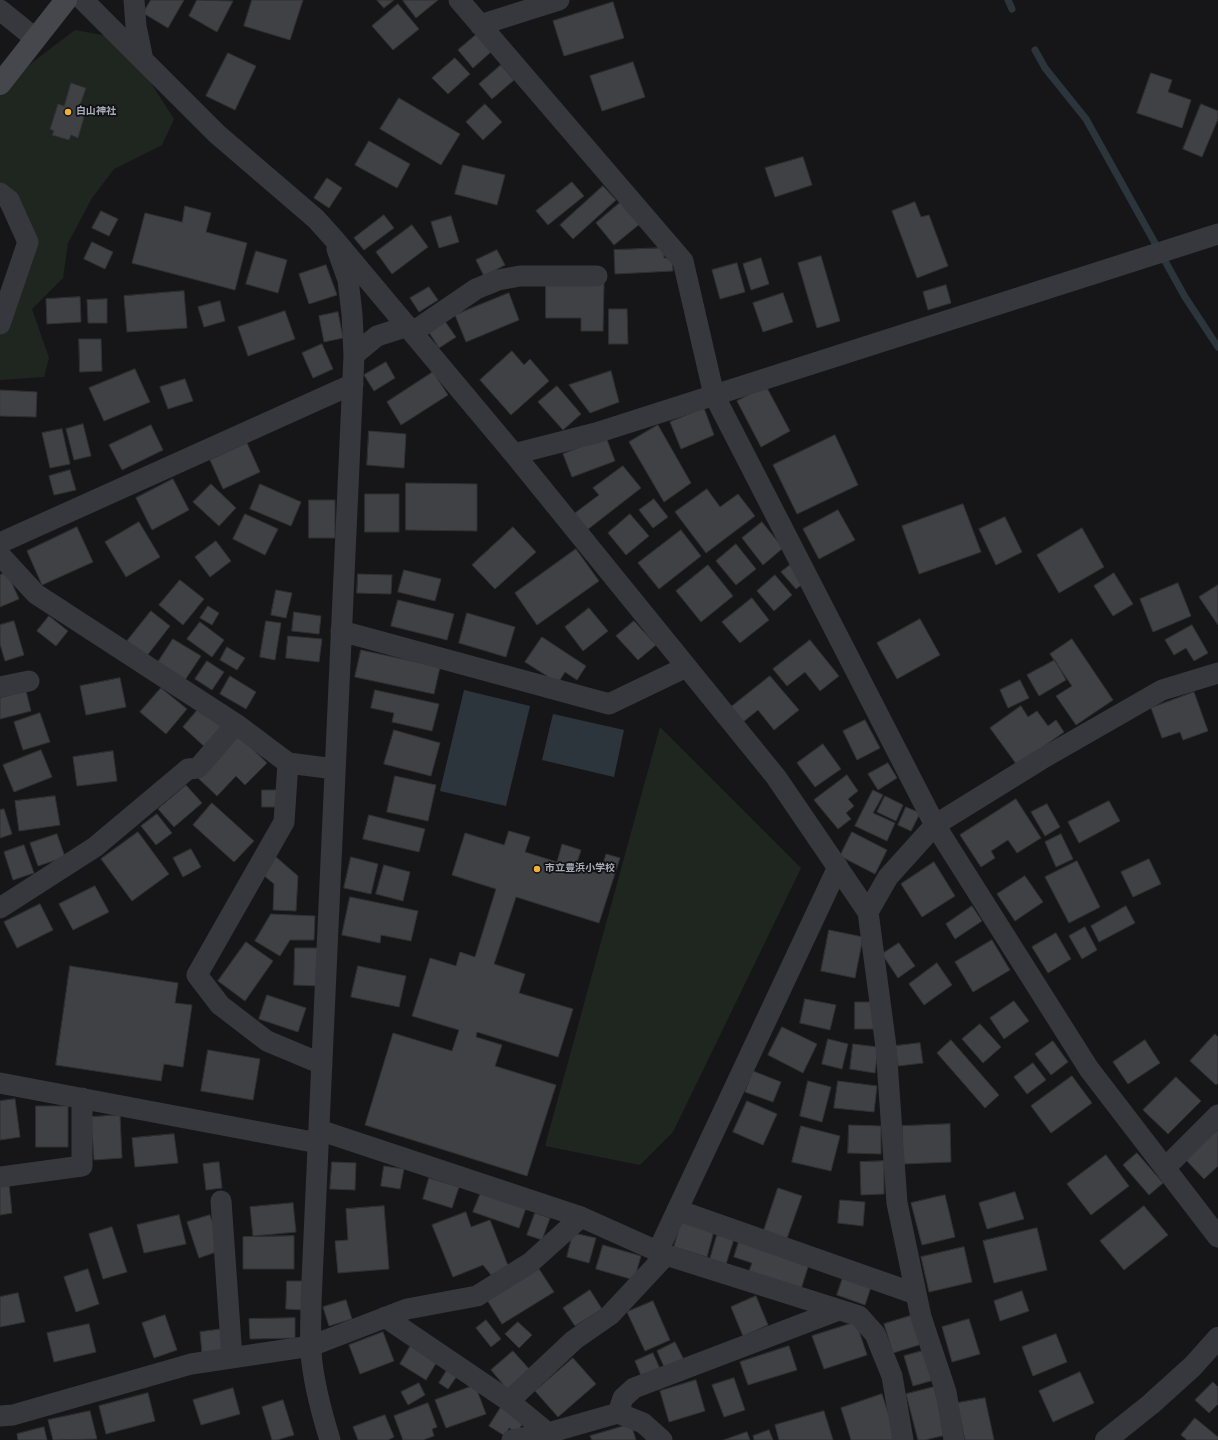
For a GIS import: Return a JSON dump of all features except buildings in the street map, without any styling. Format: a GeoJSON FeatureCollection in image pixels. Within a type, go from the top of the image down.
{"type":"FeatureCollection","features":[{"type":"Feature","properties":{"kind":"main road"},"geometry":{"type":"LineString","coordinates":[[0,84],[66,0]]}},
{"type":"Feature","properties":{"kind":"street"},"geometry":{"type":"LineString","coordinates":[[83,0],[217,134],[316,219],[334,239],[514,454],[776,777],[868,912],[886,1047],[896,1203],[921,1317],[946,1392],[954,1440]]}},
{"type":"Feature","properties":{"kind":"street"},"geometry":{"type":"LineString","coordinates":[[134,0],[136,26],[143,60]]}},
{"type":"Feature","properties":{"kind":"street"},"geometry":{"type":"LineString","coordinates":[[459,0],[683,261],[714,395],[935,825],[1089,1069],[1218,1237]]}},
{"type":"Feature","properties":{"kind":"street"},"geometry":{"type":"LineString","coordinates":[[480,25],[558,0]]}},
{"type":"Feature","properties":{"kind":"street"},"geometry":{"type":"LineString","coordinates":[[0,10],[36,39]]}},
{"type":"Feature","properties":{"kind":"street"},"geometry":{"type":"LineString","coordinates":[[0,193],[9,200],[28,242],[0,324]]}},
{"type":"Feature","properties":{"kind":"street"},"geometry":{"type":"LineString","coordinates":[[514,454],[596,433],[1218,234]]}},
{"type":"Feature","properties":{"kind":"street"},"geometry":{"type":"LineString","coordinates":[[330,1440],[315,1379],[311,1346],[311,1302],[354,354],[352,314],[348,280],[334,239]]}},
{"type":"Feature","properties":{"kind":"street"},"geometry":{"type":"LineString","coordinates":[[354,354],[377,336],[410,330],[476,289],[498,280],[520,276],[597,276]]}},
{"type":"Feature","properties":{"kind":"street"},"geometry":{"type":"LineString","coordinates":[[0,543],[353,384]]}},
{"type":"Feature","properties":{"kind":"street"},"geometry":{"type":"LineString","coordinates":[[0,555],[36,594],[236,724],[288,763],[335,768]]}},
{"type":"Feature","properties":{"kind":"street"},"geometry":{"type":"LineString","coordinates":[[341,631],[608,704],[686,667]]}},
{"type":"Feature","properties":{"kind":"street"},"geometry":{"type":"LineString","coordinates":[[868,912],[888,877],[935,825],[1040,760],[1162,690],[1218,673]]}},
{"type":"Feature","properties":{"kind":"street"},"geometry":{"type":"LineString","coordinates":[[0,687],[29,681]]}},
{"type":"Feature","properties":{"kind":"street"},"geometry":{"type":"LineString","coordinates":[[0,908],[95,847],[188,768],[198,768],[236,724]]}},
{"type":"Feature","properties":{"kind":"street"},"geometry":{"type":"LineString","coordinates":[[288,763],[284,822],[197,975],[220,1005],[267,1041],[322,1064]]}},
{"type":"Feature","properties":{"kind":"street"},"geometry":{"type":"LineString","coordinates":[[509,1401],[574,1340],[610,1315],[662,1253],[677,1210],[838,868]]}},
{"type":"Feature","properties":{"kind":"street"},"geometry":{"type":"LineString","coordinates":[[0,1083],[318,1137],[581,1217],[662,1253],[859,1316],[875,1334],[892,1376],[903,1440]]}},
{"type":"Feature","properties":{"kind":"street"},"geometry":{"type":"LineString","coordinates":[[0,1176],[82,1166],[82,1098]]}},
{"type":"Feature","properties":{"kind":"street"},"geometry":{"type":"LineString","coordinates":[[1165,1168],[1218,1115]]}},
{"type":"Feature","properties":{"kind":"street"},"geometry":{"type":"LineString","coordinates":[[221,1201],[232,1358]]}},
{"type":"Feature","properties":{"kind":"street"},"geometry":{"type":"LineString","coordinates":[[677,1210],[916,1294]]}},
{"type":"Feature","properties":{"kind":"street"},"geometry":{"type":"LineString","coordinates":[[0,1416],[13,1415],[191,1364],[311,1346],[407,1309],[478,1296],[530,1263],[581,1217]]}},
{"type":"Feature","properties":{"kind":"street"},"geometry":{"type":"LineString","coordinates":[[618,1413],[623,1398],[634,1388],[839,1310]]}},
{"type":"Feature","properties":{"kind":"street"},"geometry":{"type":"LineString","coordinates":[[385,1317],[509,1401],[545,1435]]}},
{"type":"Feature","properties":{"kind":"street"},"geometry":{"type":"LineString","coordinates":[[1106,1440],[1151,1404],[1194,1366],[1218,1338]]}},
{"type":"Feature","properties":{"kind":"street"},"geometry":{"type":"LineString","coordinates":[[512,1440],[545,1435],[618,1413],[643,1422],[662,1440]]}},
{"type":"Feature","properties":{"kind":"shaded area"},"geometry":{"type":"Polygon","coordinates":[[[75,30],[123,39],[174,119],[162,145],[114,169],[92,198],[68,243],[63,278],[32,309],[49,358],[44,377],[0,380],[0,324],[28,242],[0,193],[0,87],[75,30]]]}},
{"type":"Feature","properties":{"kind":"shaded area"},"geometry":{"type":"Polygon","coordinates":[[[464,690],[530,706],[506,806],[440,791],[464,690]]]}},
{"type":"Feature","properties":{"kind":"shaded area"},"geometry":{"type":"Polygon","coordinates":[[[553,714],[624,730],[614,777],[542,760],[553,714]]]}},
{"type":"Feature","properties":{"kind":"shaded area"},"geometry":{"type":"Polygon","coordinates":[[[660,727],[801,868],[673,1132],[640,1165],[545,1146],[660,727]]]}},
{"type":"Feature","properties":{"kind":"waterway"},"geometry":{"type":"LineString","coordinates":[[1008,0],[1012,9]]}},
{"type":"Feature","properties":{"kind":"waterway"},"geometry":{"type":"LineString","coordinates":[[1035,50],[1045,68],[1086,119],[1185,297],[1218,347]]}},
{"type":"Feature","properties":{"kind":"place","name":"白山神社"},"geometry":{"type":"Point","coordinates":[68,112]}},
{"type":"Feature","properties":{"kind":"place","name":"市立豊浜小学校"},"geometry":{"type":"Point","coordinates":[537,869]}}]}
